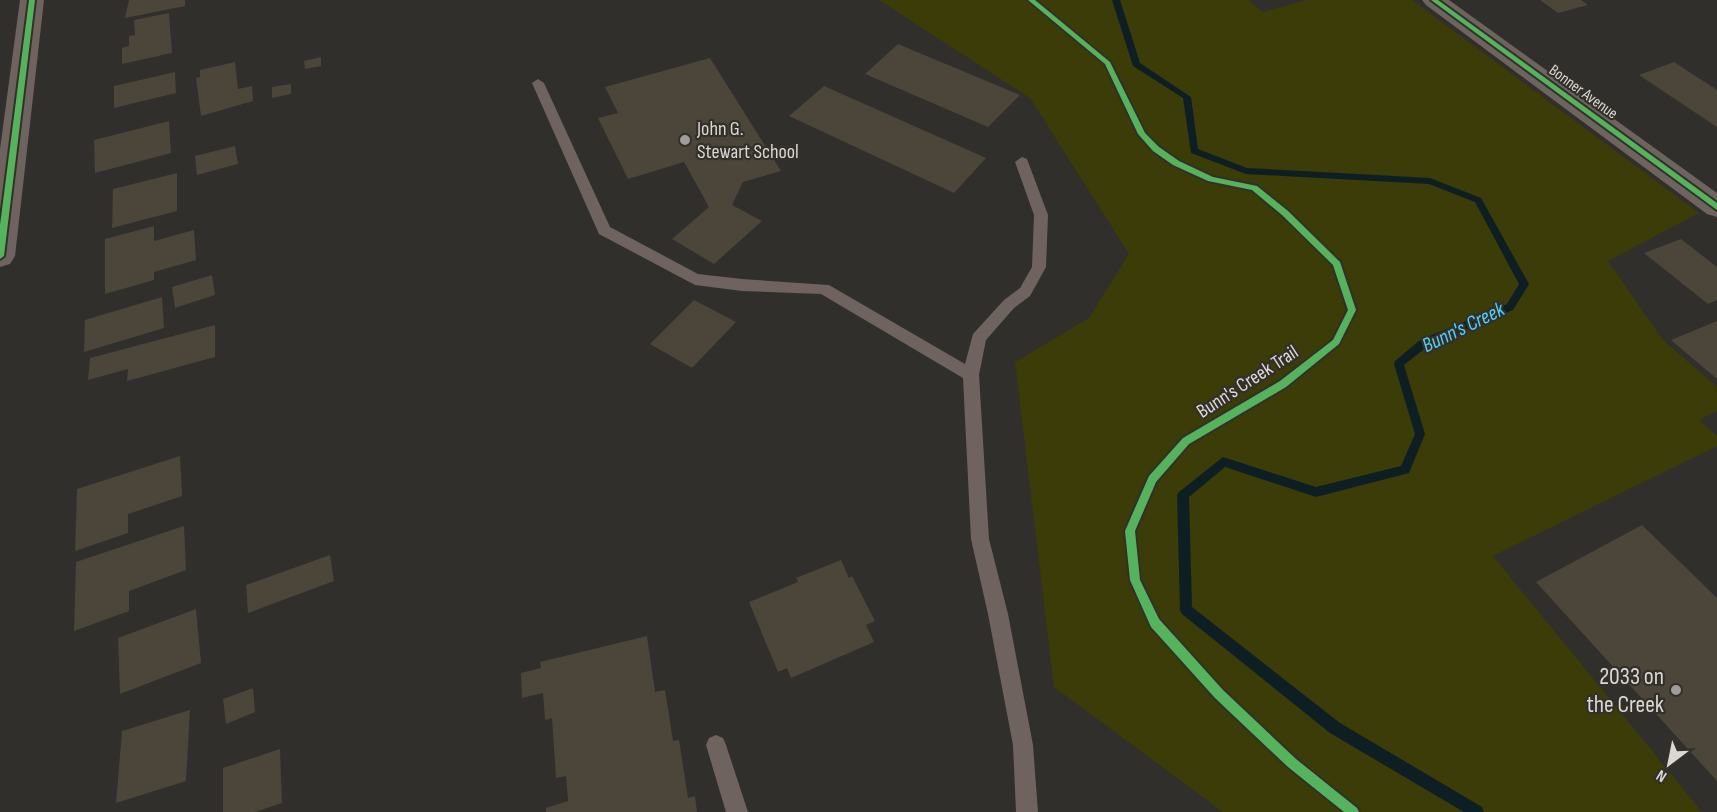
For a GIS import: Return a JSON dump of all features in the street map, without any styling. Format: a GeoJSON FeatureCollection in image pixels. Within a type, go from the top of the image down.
{"type":"FeatureCollection","features":[{"type":"Feature","properties":{"kind":"street"},"geometry":{"type":"LineString","coordinates":[[0,256],[32,0]]}},
{"type":"Feature","properties":{"kind":"street","name":"Bonner Avenue"},"geometry":{"type":"LineString","coordinates":[[1434,0],[1717,207]]}},
{"type":"Feature","properties":{"kind":"lane"},"geometry":{"type":"LineString","coordinates":[[538,82],[604,230],[695,279],[742,285],[824,289],[971,375]]}},
{"type":"Feature","properties":{"kind":"lane"},"geometry":{"type":"LineString","coordinates":[[1023,162],[1041,215],[1039,267],[1025,292],[1009,304],[980,338],[971,375],[980,539],[998,614],[1023,745],[1027,812]]}},
{"type":"Feature","properties":{"kind":"lane"},"geometry":{"type":"LineString","coordinates":[[716,745],[737,812]]}},
{"type":"Feature","properties":{"kind":"shaded area"},"geometry":{"type":"Polygon","coordinates":[[[879,0],[1248,0],[1263,12],[1307,0],[1412,0],[1699,213],[1608,261],[1663,340],[1717,387],[1717,411],[1699,420],[1717,436],[1717,446],[1493,556],[1702,812],[1223,812],[1054,687],[1015,362],[1089,318],[1129,254],[1030,98],[879,0]]]}},
{"type":"Feature","properties":{"kind":"building"},"geometry":{"type":"Polygon","coordinates":[[[129,0],[185,0],[185,6],[125,18],[129,0]]]}},
{"type":"Feature","properties":{"kind":"building"},"geometry":{"type":"Polygon","coordinates":[[[1540,0],[1581,0],[1588,5],[1558,13],[1540,0]]]}},
{"type":"Feature","properties":{"kind":"building"},"geometry":{"type":"Polygon","coordinates":[[[169,13],[172,53],[122,64],[122,48],[129,46],[129,36],[135,35],[134,20],[169,13]]]}},
{"type":"Feature","properties":{"kind":"building"},"geometry":{"type":"Polygon","coordinates":[[[898,44],[1020,95],[988,127],[865,74],[898,44]]]}},
{"type":"Feature","properties":{"kind":"building"},"geometry":{"type":"Polygon","coordinates":[[[321,57],[321,66],[305,69],[304,61],[321,57]]]}},
{"type":"Feature","properties":{"kind":"building","name":"John G. Stewart School"},"geometry":{"type":"Polygon","coordinates":[[[710,58],[781,171],[743,182],[732,205],[762,221],[714,264],[672,239],[709,207],[684,162],[628,179],[598,118],[618,113],[605,87],[710,58]]]}},
{"type":"Feature","properties":{"kind":"building"},"geometry":{"type":"Polygon","coordinates":[[[235,62],[238,89],[252,86],[253,101],[201,116],[196,78],[200,77],[200,70],[235,62]]]}},
{"type":"Feature","properties":{"kind":"building"},"geometry":{"type":"Polygon","coordinates":[[[1674,62],[1717,90],[1717,127],[1639,75],[1674,62]]]}},
{"type":"Feature","properties":{"kind":"building"},"geometry":{"type":"Polygon","coordinates":[[[175,72],[176,93],[114,108],[114,86],[175,72]]]}},
{"type":"Feature","properties":{"kind":"building"},"geometry":{"type":"Polygon","coordinates":[[[291,84],[291,94],[272,98],[272,87],[291,84]]]}},
{"type":"Feature","properties":{"kind":"building"},"geometry":{"type":"Polygon","coordinates":[[[824,86],[986,158],[954,193],[789,116],[824,86]]]}},
{"type":"Feature","properties":{"kind":"building"},"geometry":{"type":"Polygon","coordinates":[[[169,121],[171,153],[95,173],[94,140],[169,121]]]}},
{"type":"Feature","properties":{"kind":"building"},"geometry":{"type":"Polygon","coordinates":[[[235,146],[238,164],[197,175],[195,156],[235,146]]]}},
{"type":"Feature","properties":{"kind":"building"},"geometry":{"type":"Polygon","coordinates":[[[177,173],[177,211],[112,228],[113,189],[177,173]]]}},
{"type":"Feature","properties":{"kind":"building"},"geometry":{"type":"Polygon","coordinates":[[[154,226],[154,241],[194,230],[196,260],[154,272],[154,280],[105,294],[105,239],[154,226]]]}},
{"type":"Feature","properties":{"kind":"building"},"geometry":{"type":"Polygon","coordinates":[[[1681,239],[1717,267],[1717,300],[1708,304],[1644,253],[1681,239]]]}},
{"type":"Feature","properties":{"kind":"building"},"geometry":{"type":"Polygon","coordinates":[[[212,275],[215,295],[175,308],[172,287],[212,275]]]}},
{"type":"Feature","properties":{"kind":"building"},"geometry":{"type":"Polygon","coordinates":[[[162,297],[164,328],[84,352],[85,320],[162,297]]]}},
{"type":"Feature","properties":{"kind":"building"},"geometry":{"type":"Polygon","coordinates":[[[694,300],[736,322],[692,368],[650,344],[694,300]]]}},
{"type":"Feature","properties":{"kind":"building"},"geometry":{"type":"Polygon","coordinates":[[[1717,321],[1717,379],[1671,340],[1717,321]]]}},
{"type":"Feature","properties":{"kind":"building"},"geometry":{"type":"Polygon","coordinates":[[[215,325],[215,357],[127,381],[128,369],[88,380],[90,358],[215,325]]]}},
{"type":"Feature","properties":{"kind":"building"},"geometry":{"type":"Polygon","coordinates":[[[180,456],[182,496],[128,514],[128,533],[75,551],[77,489],[180,456]]]}},
{"type":"Feature","properties":{"kind":"building","name":"2033 on the Creek"},"geometry":{"type":"Polygon","coordinates":[[[1642,525],[1717,598],[1717,781],[1536,582],[1642,525]]]}},
{"type":"Feature","properties":{"kind":"building"},"geometry":{"type":"Polygon","coordinates":[[[184,526],[186,570],[129,591],[129,611],[74,631],[76,562],[184,526]]]}},
{"type":"Feature","properties":{"kind":"building"},"geometry":{"type":"Polygon","coordinates":[[[330,555],[334,581],[248,613],[246,585],[330,555]]]}},
{"type":"Feature","properties":{"kind":"building"},"geometry":{"type":"Polygon","coordinates":[[[841,560],[849,578],[852,576],[875,621],[866,625],[874,642],[791,678],[787,668],[778,672],[749,602],[798,582],[796,578],[841,560]]]}},
{"type":"Feature","properties":{"kind":"building"},"geometry":{"type":"Polygon","coordinates":[[[196,609],[201,663],[120,694],[118,638],[196,609]]]}},
{"type":"Feature","properties":{"kind":"building"},"geometry":{"type":"Polygon","coordinates":[[[647,636],[655,692],[665,690],[673,741],[679,740],[688,798],[695,796],[697,812],[546,812],[546,808],[568,801],[566,776],[556,778],[552,718],[545,720],[543,693],[522,698],[521,673],[541,668],[540,662],[647,636]]]}},
{"type":"Feature","properties":{"kind":"building"},"geometry":{"type":"Polygon","coordinates":[[[253,688],[255,712],[226,724],[223,699],[253,688]]]}},
{"type":"Feature","properties":{"kind":"building"},"geometry":{"type":"Polygon","coordinates":[[[190,710],[186,781],[116,803],[122,731],[190,710]]]}},
{"type":"Feature","properties":{"kind":"building"},"geometry":{"type":"Polygon","coordinates":[[[280,749],[282,803],[255,812],[223,812],[223,768],[280,749]]]}},
{"type":"Feature","properties":{"kind":"waterway","name":"Bunn's Creek"},"geometry":{"type":"LineString","coordinates":[[1116,0],[1136,64],[1187,97],[1194,151],[1246,171],[1430,181],[1478,200],[1524,284],[1510,307],[1424,343],[1399,364],[1420,434],[1405,470],[1316,492],[1223,462],[1183,495],[1186,610],[1335,728],[1477,812]]}},
{"type":"Feature","properties":{"kind":"cycle path"},"geometry":{"type":"LineString","coordinates":[[0,256],[32,0]]}},
{"type":"Feature","properties":{"kind":"cycle path","name":"Bunn's Creek Trail"},"geometry":{"type":"LineString","coordinates":[[1031,0],[1108,63],[1142,134],[1156,149],[1176,163],[1211,179],[1254,188],[1285,213],[1337,264],[1352,310],[1336,342],[1283,384],[1186,441],[1152,479],[1130,531],[1135,580],[1155,623],[1219,694],[1292,763],[1353,812]]}},
{"type":"Feature","properties":{"kind":"cycle path"},"geometry":{"type":"LineString","coordinates":[[1434,0],[1717,207]]}},
{"type":"Feature","properties":{"kind":"place","name":"John G. Stewart School"},"geometry":{"type":"Point","coordinates":[685,140]}},
{"type":"Feature","properties":{"kind":"place","name":"2033 on the Creek"},"geometry":{"type":"Point","coordinates":[1676,690]}}]}
